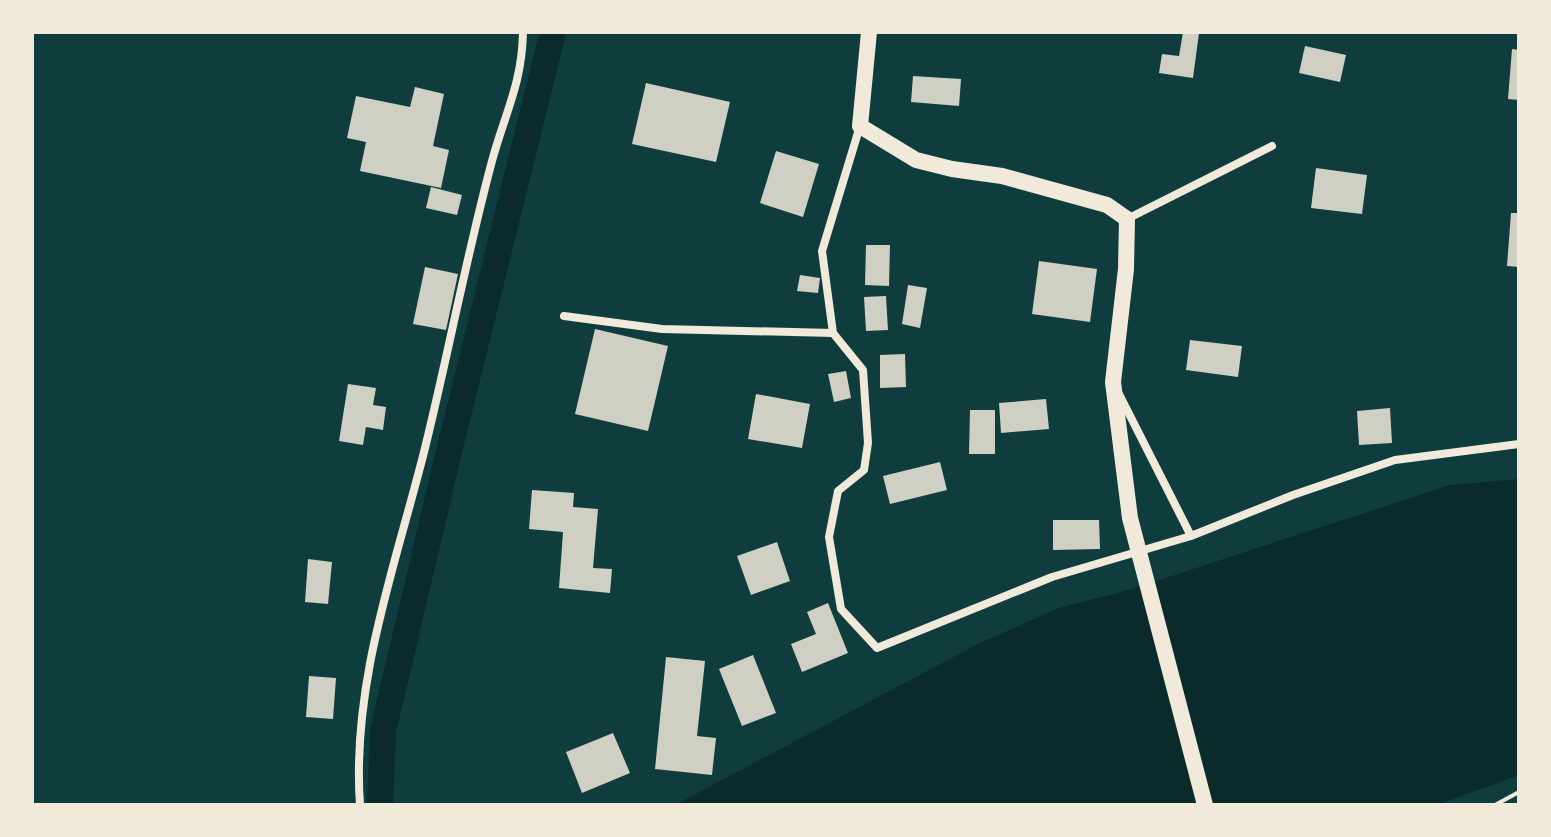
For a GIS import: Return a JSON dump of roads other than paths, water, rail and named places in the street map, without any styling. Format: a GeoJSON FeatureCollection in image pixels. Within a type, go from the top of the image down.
{"type":"FeatureCollection","features":[{"type":"Feature","properties":{"kind":"main road"},"geometry":{"type":"LineString","coordinates":[[869,32],[860,126],[916,160],[1002,176],[1107,205],[1127,219],[1126,269],[1113,382],[1130,518],[1205,805]]}},
{"type":"Feature","properties":{"kind":"street"},"geometry":{"type":"LineString","coordinates":[[360,805],[359,743],[365,685],[430,429],[492,161],[519,82],[523,32]]}},
{"type":"Feature","properties":{"kind":"street"},"geometry":{"type":"LineString","coordinates":[[860,126],[822,251],[833,333],[863,370],[868,443],[864,470],[838,491],[829,537],[841,609],[877,648],[1052,577],[1191,536],[1293,495],[1395,460],[1519,444]]}},
{"type":"Feature","properties":{"kind":"street"},"geometry":{"type":"LineString","coordinates":[[1127,219],[1272,146]]}},
{"type":"Feature","properties":{"kind":"street"},"geometry":{"type":"LineString","coordinates":[[564,316],[662,329],[833,333]]}},
{"type":"Feature","properties":{"kind":"street"},"geometry":{"type":"LineString","coordinates":[[1113,382],[1191,536]]}},
{"type":"Feature","properties":{"kind":"water"},"geometry":{"type":"Polygon","coordinates":[[[1519,479],[1519,775],[1437,805],[675,805],[980,643],[1059,608],[1132,589],[1450,485],[1519,479]]]}},
{"type":"Feature","properties":{"kind":"waterway"},"geometry":{"type":"LineString","coordinates":[[380,805],[383,731],[553,32]]}}]}
